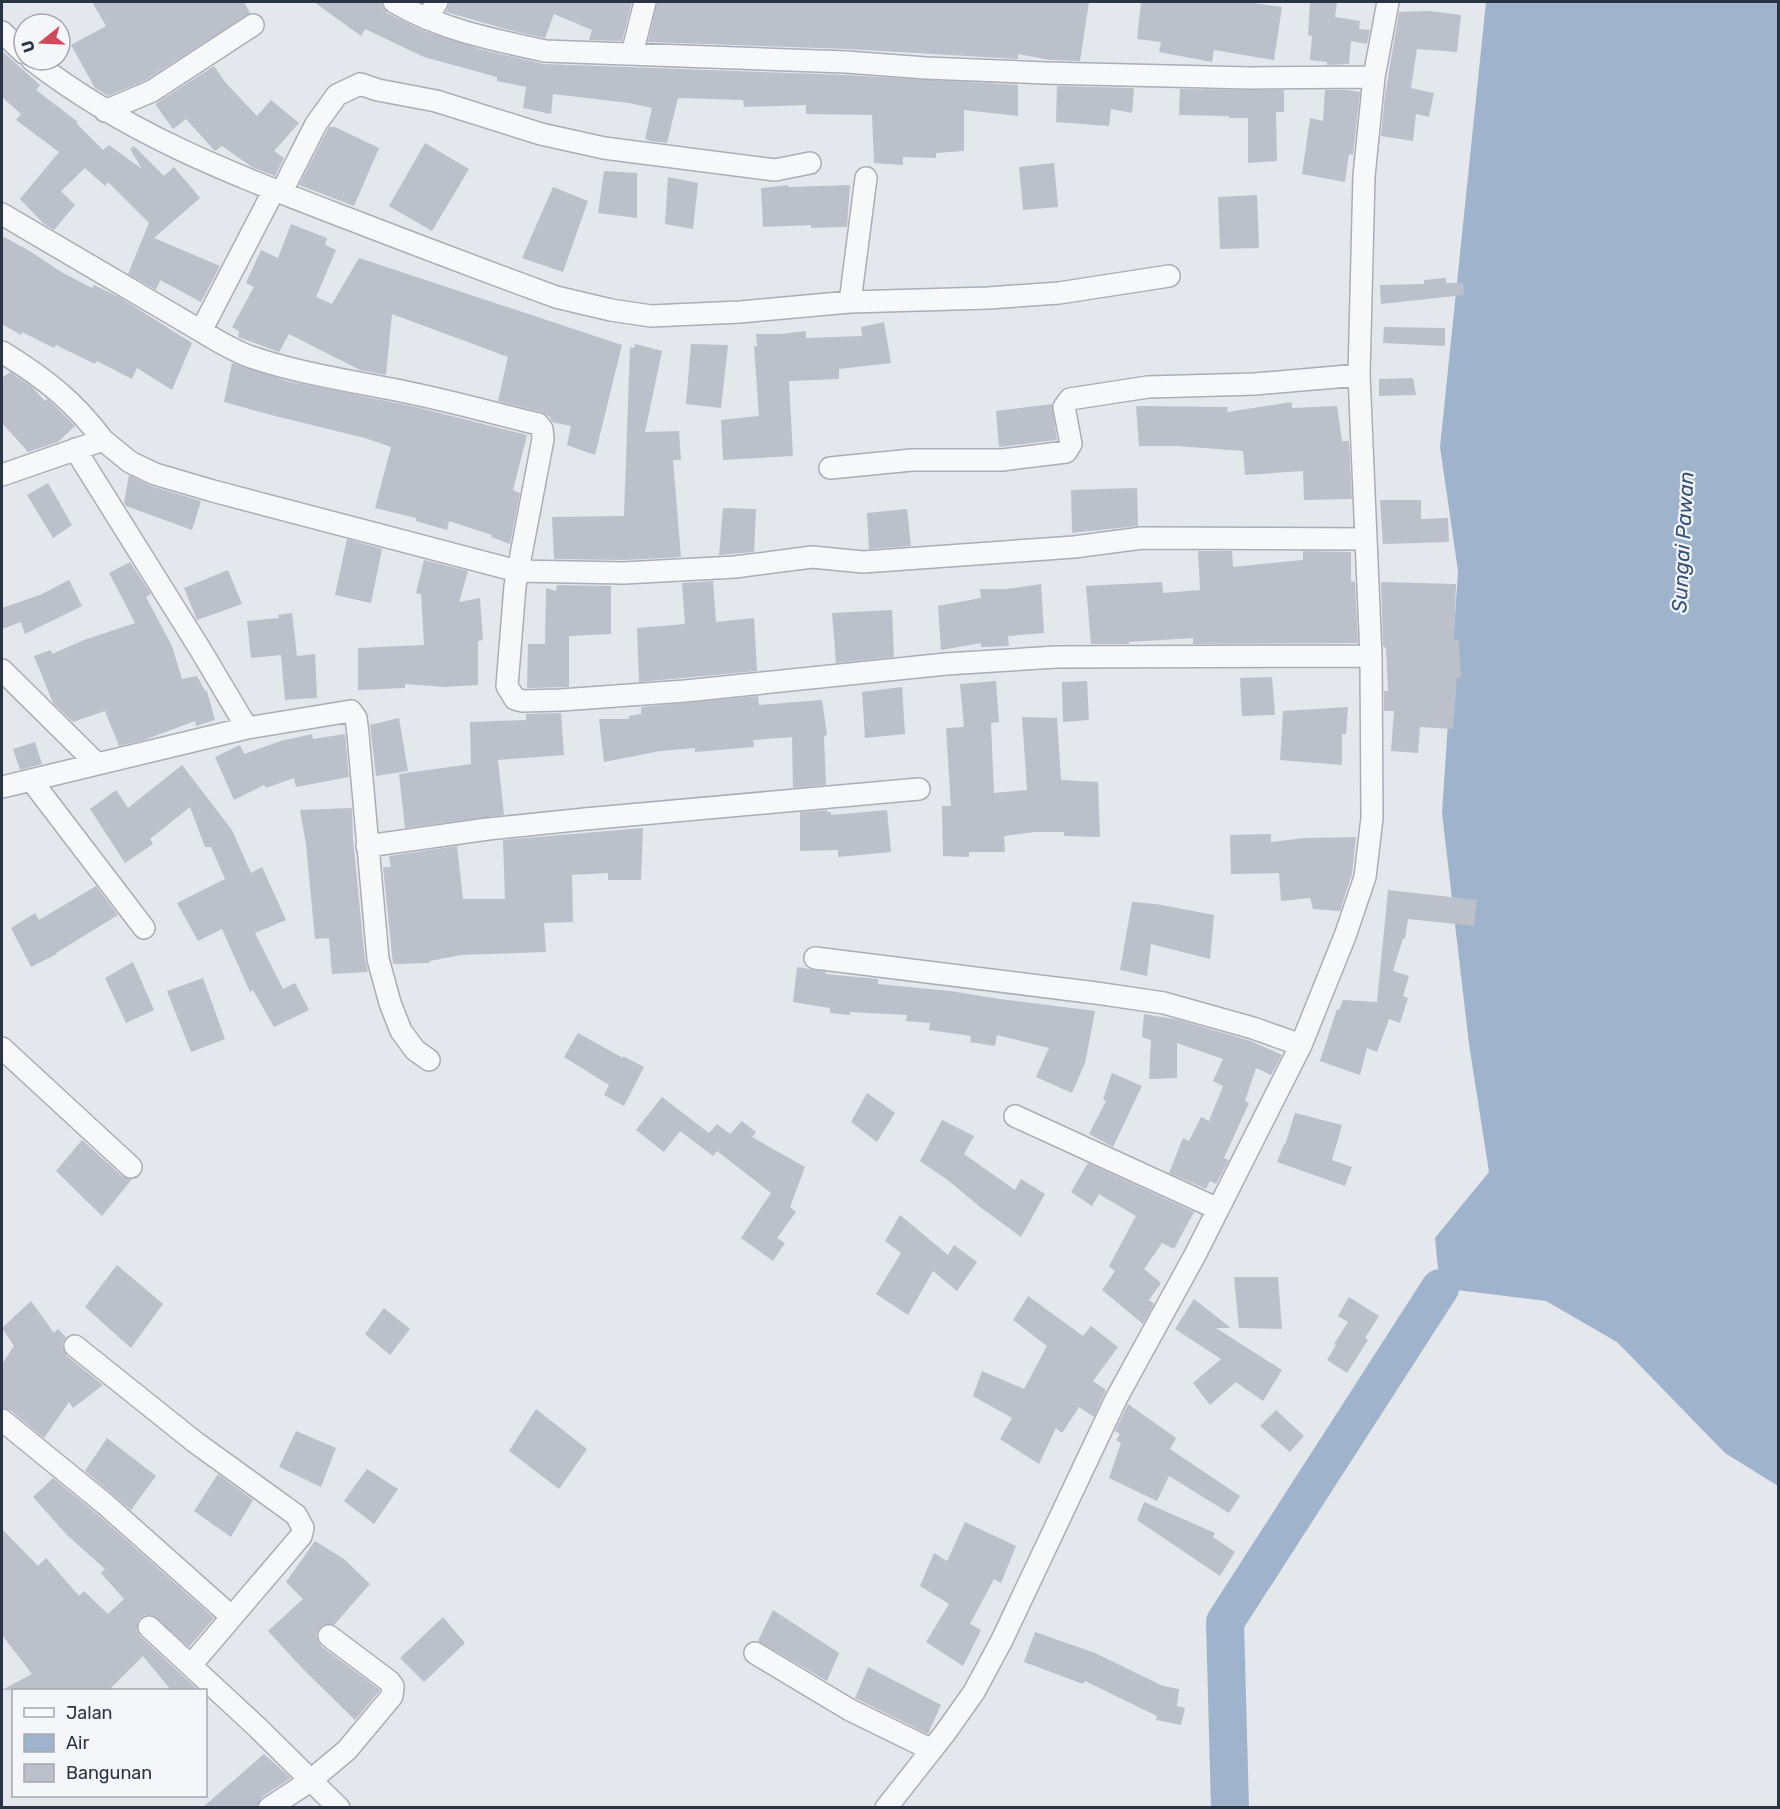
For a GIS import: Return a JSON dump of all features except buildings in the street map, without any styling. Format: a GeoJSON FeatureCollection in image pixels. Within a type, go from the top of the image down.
{"type":"FeatureCollection","features":[{"type":"Feature","properties":{"kind":"street"},"geometry":{"type":"LineString","coordinates":[[394,2],[432,10],[497,41],[545,51],[1045,73],[1250,78],[1374,77]]}},
{"type":"Feature","properties":{"kind":"street"},"geometry":{"type":"LineString","coordinates":[[632,54],[645,2]]}},
{"type":"Feature","properties":{"kind":"street"},"geometry":{"type":"LineString","coordinates":[[886,1808],[974,1692],[1002,1640],[1130,1372],[1195,1255],[1301,1045],[1349,926],[1365,877],[1372,818],[1371,656],[1359,375],[1364,176],[1374,77],[1388,2]]}},
{"type":"Feature","properties":{"kind":"street"},"geometry":{"type":"LineString","coordinates":[[105,111],[152,91],[253,24]]}},
{"type":"Feature","properties":{"kind":"street"},"geometry":{"type":"LineString","coordinates":[[48,72],[105,111],[152,137],[230,173],[556,297],[611,310],[651,316],[740,312],[850,302],[988,298],[1059,293],[1169,276]]}},
{"type":"Feature","properties":{"kind":"street"},"geometry":{"type":"LineString","coordinates":[[201,332],[316,124],[337,95],[360,84],[378,90],[436,101],[541,134],[604,148],[775,170],[810,163]]}},
{"type":"Feature","properties":{"kind":"street"},"geometry":{"type":"LineString","coordinates":[[850,302],[866,178]]}},
{"type":"Feature","properties":{"kind":"street"},"geometry":{"type":"LineString","coordinates":[[2,214],[201,332],[253,358],[538,424],[542,429],[543,439],[517,571],[508,658],[507,686],[515,699],[523,701],[561,700],[685,692],[946,664],[1056,657],[1371,656]]}},
{"type":"Feature","properties":{"kind":"street"},"geometry":{"type":"LineString","coordinates":[[2,352],[34,372],[66,397],[103,440],[130,462],[155,474],[517,571],[624,573],[735,567],[812,557],[863,562],[1074,547],[1142,538],[1366,539]]}},
{"type":"Feature","properties":{"kind":"street"},"geometry":{"type":"LineString","coordinates":[[830,468],[912,460],[1002,460],[1066,452],[1071,444],[1064,407],[1070,399],[1149,387],[1256,384],[1359,375]]}},
{"type":"Feature","properties":{"kind":"street"},"geometry":{"type":"LineString","coordinates":[[2,475],[103,440]]}},
{"type":"Feature","properties":{"kind":"street"},"geometry":{"type":"LineString","coordinates":[[75,449],[200,648],[247,728]]}},
{"type":"Feature","properties":{"kind":"street"},"geometry":{"type":"LineString","coordinates":[[2,670],[96,764]]}},
{"type":"Feature","properties":{"kind":"street"},"geometry":{"type":"LineString","coordinates":[[2,787],[247,728],[350,711],[354,713],[358,734],[378,959],[388,997],[401,1031],[415,1050],[429,1060]]}},
{"type":"Feature","properties":{"kind":"street"},"geometry":{"type":"LineString","coordinates":[[31,780],[144,928]]}},
{"type":"Feature","properties":{"kind":"street"},"geometry":{"type":"LineString","coordinates":[[367,846],[488,829],[575,820],[919,789]]}},
{"type":"Feature","properties":{"kind":"street"},"geometry":{"type":"LineString","coordinates":[[815,958],[1164,1003],[1253,1028],[1301,1045]]}},
{"type":"Feature","properties":{"kind":"street"},"geometry":{"type":"LineString","coordinates":[[2,1048],[131,1167]]}},
{"type":"Feature","properties":{"kind":"street"},"geometry":{"type":"LineString","coordinates":[[1015,1116],[1218,1209]]}},
{"type":"Feature","properties":{"kind":"street"},"geometry":{"type":"LineString","coordinates":[[75,1346],[195,1442],[296,1515],[303,1528],[302,1536],[191,1665]]}},
{"type":"Feature","properties":{"kind":"street"},"geometry":{"type":"LineString","coordinates":[[2,1420],[105,1504],[232,1617]]}},
{"type":"Feature","properties":{"kind":"street"},"geometry":{"type":"LineString","coordinates":[[149,1627],[339,1808]]}},
{"type":"Feature","properties":{"kind":"street"},"geometry":{"type":"LineString","coordinates":[[269,1808],[310,1780],[357,1739],[394,1692],[389,1682],[329,1636]]}},
{"type":"Feature","properties":{"kind":"street"},"geometry":{"type":"LineString","coordinates":[[755,1653],[850,1710],[932,1750]]}},
{"type":"Feature","properties":{"kind":"water","name":"Sungai Pawan"},"geometry":{"type":"Polygon","coordinates":[[[1486,2],[1778,2],[1778,1486],[1725,1453],[1617,1342],[1546,1301],[1440,1288],[1435,1238],[1489,1172],[1469,1044],[1442,813],[1458,571],[1440,447],[1486,2]]]}},
{"type":"Feature","properties":{"kind":"waterway"},"geometry":{"type":"LineString","coordinates":[[1230,1808],[1225,1622],[1440,1288]]}}]}
